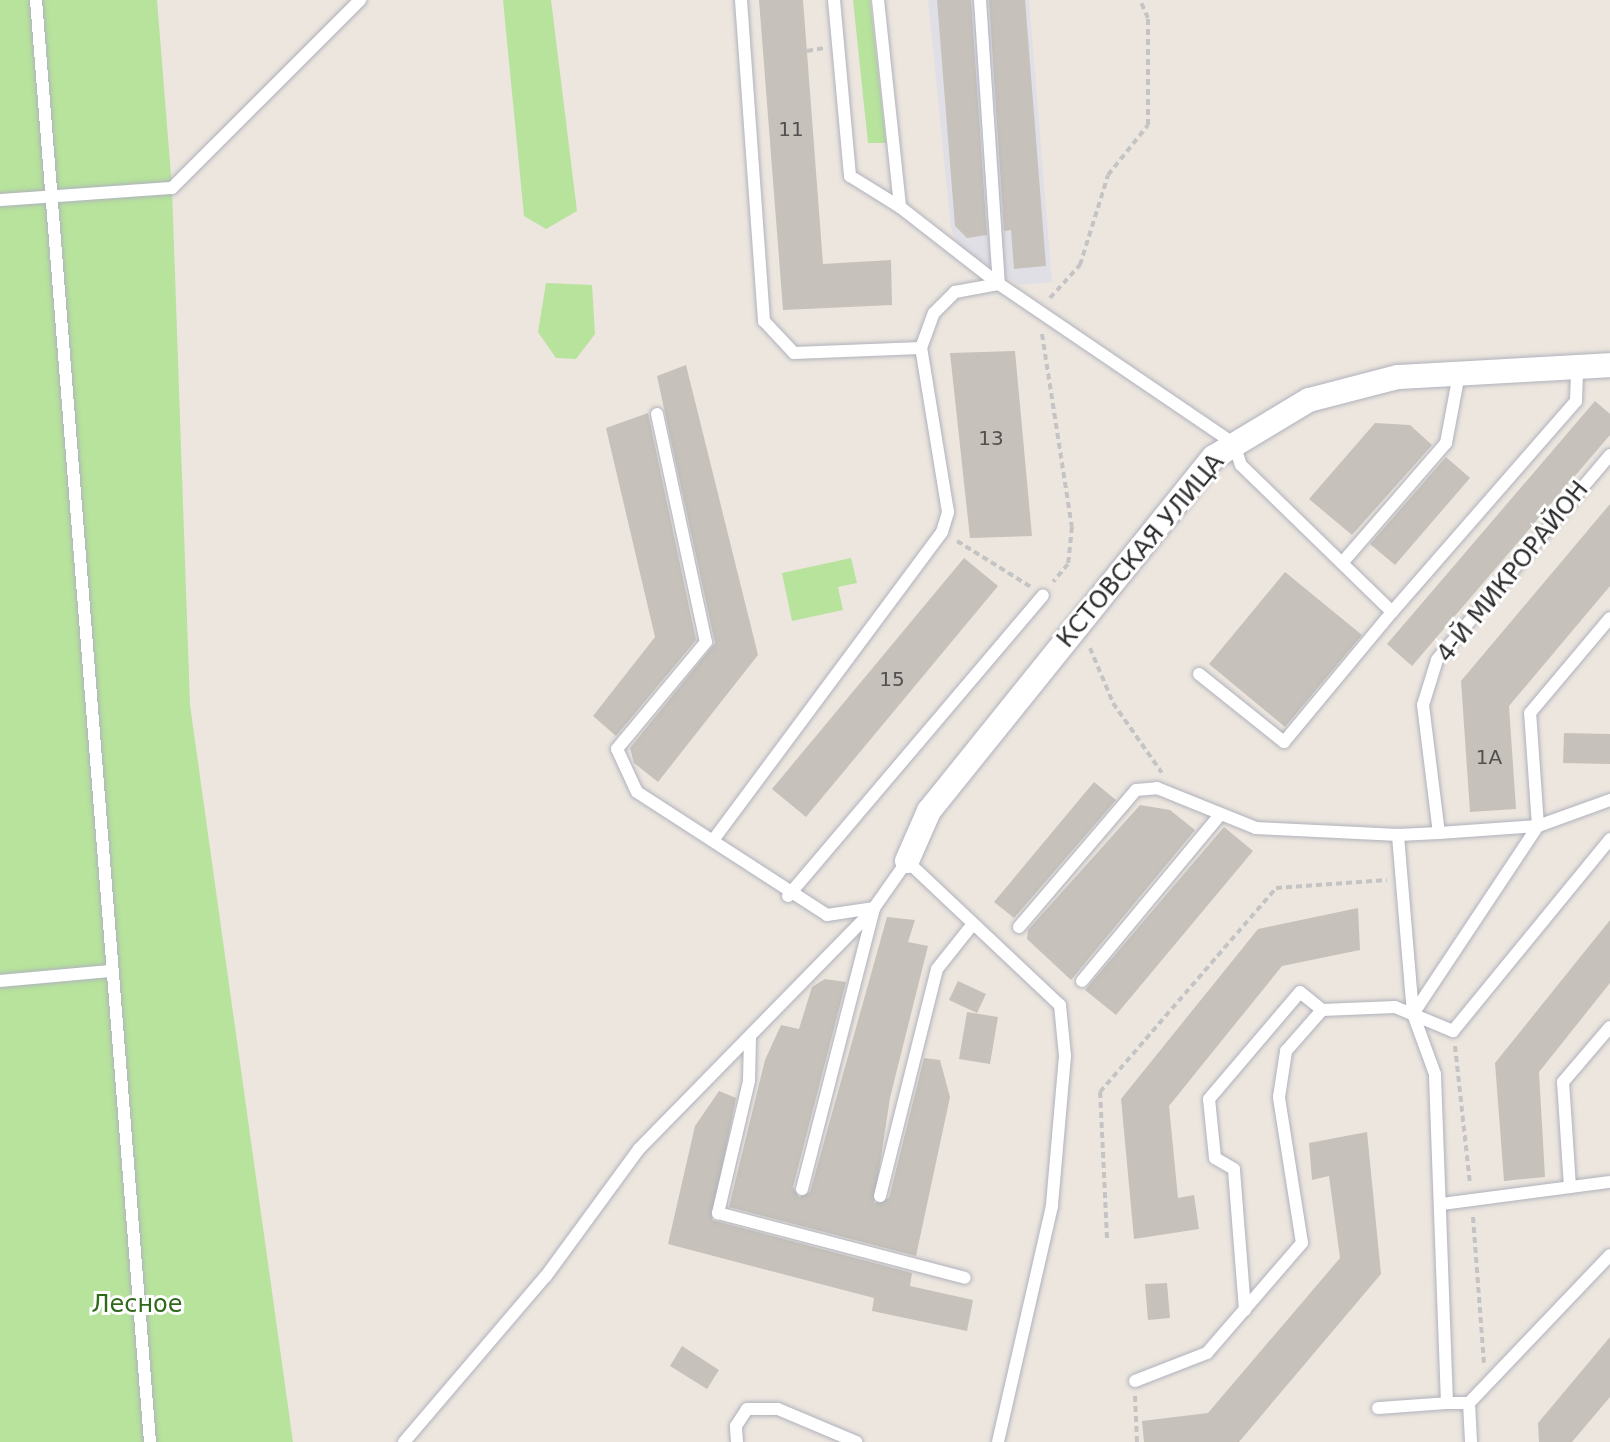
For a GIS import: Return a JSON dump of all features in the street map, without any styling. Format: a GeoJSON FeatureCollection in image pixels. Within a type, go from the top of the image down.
{"type":"FeatureCollection","features":[{"type":"Feature","properties":{"kind":"street","name":"КСТОВСКАЯ УЛИЦА"},"geometry":{"type":"LineString","coordinates":[[907,861],[929,811],[1214,457],[1309,400],[1398,377],[1610,365]]}},
{"type":"Feature","properties":{"kind":"lane"},"geometry":{"type":"LineString","coordinates":[[36,0],[110,971],[150,1442]]}},
{"type":"Feature","properties":{"kind":"lane"},"geometry":{"type":"LineString","coordinates":[[0,200],[172,188],[360,0]]}},
{"type":"Feature","properties":{"kind":"lane"},"geometry":{"type":"LineString","coordinates":[[741,0],[764,321],[794,353],[921,348]]}},
{"type":"Feature","properties":{"kind":"lane"},"geometry":{"type":"LineString","coordinates":[[834,0],[850,176],[900,207],[1039,312],[1234,444],[1241,465],[1392,612]]}},
{"type":"Feature","properties":{"kind":"lane"},"geometry":{"type":"LineString","coordinates":[[878,0],[900,207]]}},
{"type":"Feature","properties":{"kind":"lane"},"geometry":{"type":"LineString","coordinates":[[980,0],[999,284]]}},
{"type":"Feature","properties":{"kind":"lane"},"geometry":{"type":"LineString","coordinates":[[714,839],[942,532],[948,512],[921,348],[934,313],[955,292],[999,284]]}},
{"type":"Feature","properties":{"kind":"lane"},"geometry":{"type":"LineString","coordinates":[[1199,674],[1284,742],[1392,612],[1576,401],[1577,367]]}},
{"type":"Feature","properties":{"kind":"lane"},"geometry":{"type":"LineString","coordinates":[[1342,563],[1446,443],[1459,374]]}},
{"type":"Feature","properties":{"kind":"lane"},"geometry":{"type":"LineString","coordinates":[[657,414],[706,642],[617,749],[637,792],[714,839],[788,896],[827,915],[874,908]]}},
{"type":"Feature","properties":{"kind":"lane","name":"4-Й МИКРОРАЙОН"},"geometry":{"type":"LineString","coordinates":[[1439,833],[1423,705],[1437,660],[1610,455]]}},
{"type":"Feature","properties":{"kind":"lane"},"geometry":{"type":"LineString","coordinates":[[788,896],[1043,595]]}},
{"type":"Feature","properties":{"kind":"lane"},"geometry":{"type":"LineString","coordinates":[[1413,1014],[1538,826],[1530,713],[1610,618]]}},
{"type":"Feature","properties":{"kind":"lane"},"geometry":{"type":"LineString","coordinates":[[1019,927],[1136,790],[1168,793],[1219,816],[1256,828],[1398,835],[1538,826],[1610,800]]}},
{"type":"Feature","properties":{"kind":"lane"},"geometry":{"type":"LineString","coordinates":[[1082,981],[1219,816]]}},
{"type":"Feature","properties":{"kind":"lane"},"geometry":{"type":"LineString","coordinates":[[1398,835],[1413,1014],[1435,1074],[1447,1403]]}},
{"type":"Feature","properties":{"kind":"lane"},"geometry":{"type":"LineString","coordinates":[[1245,1310],[1234,1169],[1215,1158],[1209,1099],[1300,992],[1322,1010],[1395,1007],[1453,1031],[1610,839]]}},
{"type":"Feature","properties":{"kind":"lane"},"geometry":{"type":"LineString","coordinates":[[404,1442],[546,1276],[639,1149],[874,908],[907,861],[1060,1005],[1065,1056],[1052,1206],[998,1442]]}},
{"type":"Feature","properties":{"kind":"lane"},"geometry":{"type":"LineString","coordinates":[[802,1189],[874,908]]}},
{"type":"Feature","properties":{"kind":"lane"},"geometry":{"type":"LineString","coordinates":[[880,1196],[937,969],[972,925]]}},
{"type":"Feature","properties":{"kind":"lane"},"geometry":{"type":"LineString","coordinates":[[0,981],[110,971]]}},
{"type":"Feature","properties":{"kind":"lane"},"geometry":{"type":"LineString","coordinates":[[1135,1381],[1207,1353],[1302,1243],[1279,1097],[1286,1051],[1322,1010]]}},
{"type":"Feature","properties":{"kind":"lane"},"geometry":{"type":"LineString","coordinates":[[1570,1187],[1563,1082],[1610,1027]]}},
{"type":"Feature","properties":{"kind":"lane"},"geometry":{"type":"LineString","coordinates":[[750,1037],[749,1081],[718,1213],[965,1278]]}},
{"type":"Feature","properties":{"kind":"lane"},"geometry":{"type":"LineString","coordinates":[[1442,1204],[1610,1182]]}},
{"type":"Feature","properties":{"kind":"lane"},"geometry":{"type":"LineString","coordinates":[[1378,1408],[1469,1403],[1610,1255]]}},
{"type":"Feature","properties":{"kind":"lane"},"geometry":{"type":"LineString","coordinates":[[1469,1403],[1471,1442]]}},
{"type":"Feature","properties":{"kind":"lane"},"geometry":{"type":"LineString","coordinates":[[737,1442],[736,1426],[747,1409],[763,1409],[856,1442]]}},
{"type":"Feature","properties":{"kind":"path"},"geometry":{"type":"LineString","coordinates":[[942,532],[1043,595],[1068,564],[1072,527],[1039,312],[1080,265],[1108,175],[1148,125],[1148,18],[1140,0]]}},
{"type":"Feature","properties":{"kind":"path"},"geometry":{"type":"LineString","coordinates":[[1078,626],[1121,717],[1157,757],[1168,793]]}},
{"type":"Feature","properties":{"kind":"path"},"geometry":{"type":"LineString","coordinates":[[1107,1238],[1100,1092],[1276,888],[1401,879]]}},
{"type":"Feature","properties":{"kind":"path"},"geometry":{"type":"LineString","coordinates":[[1453,1031],[1472,1200],[1486,1386]]}},
{"type":"Feature","properties":{"kind":"path"},"geometry":{"type":"LineString","coordinates":[[1135,1381],[1137,1442]]}},
{"type":"Feature","properties":{"kind":"shaded area"},"geometry":{"type":"Polygon","coordinates":[[[928,0],[1029,0],[1052,282],[1019,285],[960,247],[951,229],[928,0]]]}},
{"type":"Feature","properties":{"kind":"green space","name":"Лесное"},"geometry":{"type":"Polygon","coordinates":[[[0,0],[157,0],[172,188],[190,705],[293,1442],[0,1442],[0,0]]]}},
{"type":"Feature","properties":{"kind":"green space"},"geometry":{"type":"Polygon","coordinates":[[[503,0],[551,0],[577,211],[546,229],[524,216],[503,0]]]}},
{"type":"Feature","properties":{"kind":"green space"},"geometry":{"type":"Polygon","coordinates":[[[853,0],[870,0],[886,143],[868,143],[853,0]]]}},
{"type":"Feature","properties":{"kind":"green space"},"geometry":{"type":"Polygon","coordinates":[[[546,283],[592,285],[595,334],[576,359],[556,358],[538,332],[546,283]]]}},
{"type":"Feature","properties":{"kind":"green space"},"geometry":{"type":"Polygon","coordinates":[[[851,558],[857,583],[838,587],[843,610],[792,621],[782,573],[851,558]]]}},
{"type":"Feature","properties":{"kind":"building"},"geometry":{"type":"Polygon","coordinates":[[[759,0],[803,0],[823,264],[891,260],[892,305],[783,310],[759,0]]]}},
{"type":"Feature","properties":{"kind":"building"},"geometry":{"type":"Polygon","coordinates":[[[937,0],[971,0],[987,235],[967,238],[955,226],[937,0]]]}},
{"type":"Feature","properties":{"kind":"building"},"geometry":{"type":"Polygon","coordinates":[[[989,0],[1025,0],[1046,266],[1014,269],[1011,230],[1004,231],[989,0]]]}},
{"type":"Feature","properties":{"kind":"building"},"geometry":{"type":"Polygon","coordinates":[[[1015,351],[1032,536],[970,538],[950,353],[1015,351]]]}},
{"type":"Feature","properties":{"kind":"building"},"geometry":{"type":"Polygon","coordinates":[[[686,365],[758,655],[658,782],[634,763],[630,748],[715,643],[657,376],[686,365]]]}},
{"type":"Feature","properties":{"kind":"building"},"geometry":{"type":"Polygon","coordinates":[[[1595,401],[1610,414],[1610,435],[1412,666],[1387,644],[1595,401]]]}},
{"type":"Feature","properties":{"kind":"building"},"geometry":{"type":"Polygon","coordinates":[[[648,413],[696,640],[616,736],[593,716],[655,637],[606,428],[648,413]]]}},
{"type":"Feature","properties":{"kind":"building"},"geometry":{"type":"Polygon","coordinates":[[[1375,423],[1410,425],[1432,445],[1352,535],[1309,499],[1375,423]]]}},
{"type":"Feature","properties":{"kind":"building"},"geometry":{"type":"Polygon","coordinates":[[[1446,457],[1470,478],[1395,565],[1370,544],[1446,457]]]}},
{"type":"Feature","properties":{"kind":"building"},"geometry":{"type":"Polygon","coordinates":[[[1610,504],[1610,586],[1509,706],[1516,809],[1470,812],[1461,681],[1610,504]]]}},
{"type":"Feature","properties":{"kind":"building"},"geometry":{"type":"Polygon","coordinates":[[[964,558],[998,586],[806,817],[772,789],[964,558]]]}},
{"type":"Feature","properties":{"kind":"building"},"geometry":{"type":"Polygon","coordinates":[[[1285,572],[1362,635],[1285,727],[1209,664],[1285,572]]]}},
{"type":"Feature","properties":{"kind":"building"},"geometry":{"type":"Polygon","coordinates":[[[1564,733],[1610,734],[1610,764],[1563,763],[1564,733]]]}},
{"type":"Feature","properties":{"kind":"building"},"geometry":{"type":"Polygon","coordinates":[[[1094,782],[1116,800],[1014,918],[994,902],[1094,782]]]}},
{"type":"Feature","properties":{"kind":"building"},"geometry":{"type":"Polygon","coordinates":[[[1140,805],[1170,810],[1195,830],[1071,980],[1027,939],[1028,930],[1140,805]]]}},
{"type":"Feature","properties":{"kind":"building"},"geometry":{"type":"Polygon","coordinates":[[[1224,827],[1253,851],[1116,1015],[1085,990],[1224,827]]]}},
{"type":"Feature","properties":{"kind":"building"},"geometry":{"type":"Polygon","coordinates":[[[1358,908],[1360,950],[1282,966],[1169,1106],[1178,1198],[1194,1195],[1199,1229],[1134,1239],[1121,1099],[1258,929],[1358,908]]]}},
{"type":"Feature","properties":{"kind":"building"},"geometry":{"type":"Polygon","coordinates":[[[887,917],[915,920],[908,942],[928,946],[890,1098],[874,1203],[889,1198],[924,1058],[940,1060],[950,1097],[916,1256],[729,1207],[765,1060],[781,1025],[799,1029],[812,987],[825,979],[846,982],[793,1187],[799,1197],[810,1192],[887,917]]]}},
{"type":"Feature","properties":{"kind":"building"},"geometry":{"type":"Polygon","coordinates":[[[1610,920],[1610,983],[1539,1072],[1545,1177],[1504,1181],[1495,1063],[1610,920]]]}},
{"type":"Feature","properties":{"kind":"building"},"geometry":{"type":"Polygon","coordinates":[[[958,981],[986,994],[977,1013],[949,1000],[958,981]]]}},
{"type":"Feature","properties":{"kind":"building"},"geometry":{"type":"Polygon","coordinates":[[[967,1012],[998,1017],[990,1064],[959,1059],[967,1012]]]}},
{"type":"Feature","properties":{"kind":"building"},"geometry":{"type":"Polygon","coordinates":[[[719,1091],[736,1098],[712,1220],[912,1273],[910,1286],[973,1300],[967,1331],[872,1311],[874,1298],[668,1244],[695,1126],[719,1091]]]}},
{"type":"Feature","properties":{"kind":"building"},"geometry":{"type":"Polygon","coordinates":[[[1367,1132],[1381,1274],[1239,1442],[1144,1442],[1142,1421],[1208,1413],[1340,1258],[1329,1176],[1312,1180],[1309,1143],[1367,1132]]]}},
{"type":"Feature","properties":{"kind":"building"},"geometry":{"type":"Polygon","coordinates":[[[1167,1283],[1170,1318],[1148,1320],[1145,1284],[1167,1283]]]}},
{"type":"Feature","properties":{"kind":"building"},"geometry":{"type":"Polygon","coordinates":[[[1610,1337],[1610,1397],[1572,1442],[1539,1442],[1538,1423],[1610,1337]]]}},
{"type":"Feature","properties":{"kind":"building"},"geometry":{"type":"Polygon","coordinates":[[[682,1346],[719,1370],[707,1389],[670,1366],[682,1346]]]}}]}
